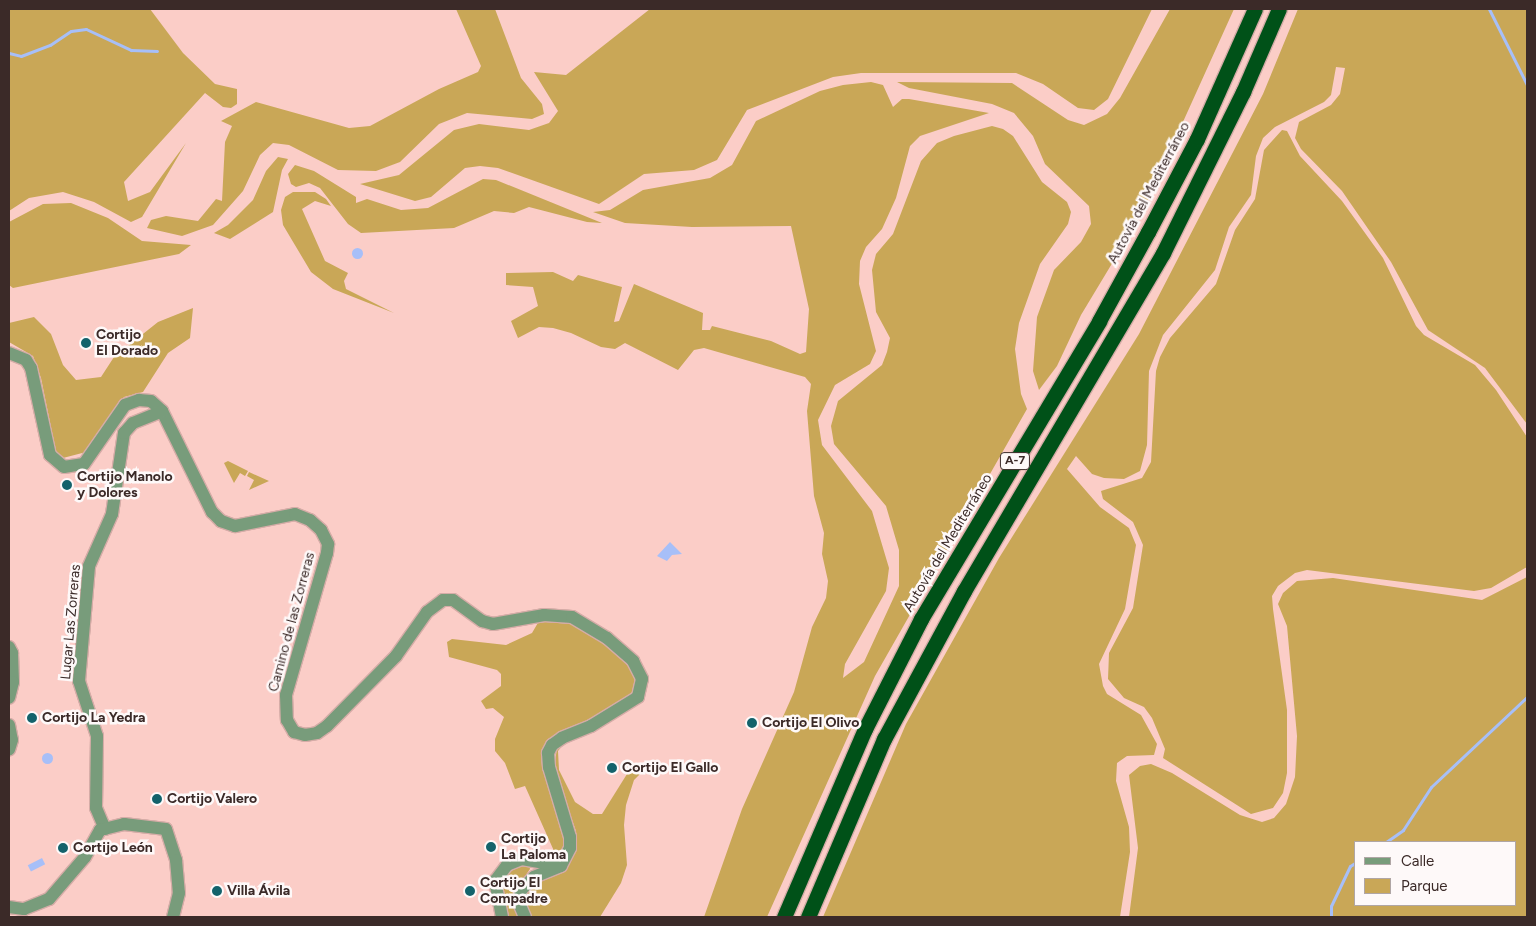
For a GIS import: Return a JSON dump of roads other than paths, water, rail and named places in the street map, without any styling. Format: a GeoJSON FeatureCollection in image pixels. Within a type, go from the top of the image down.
{"type":"FeatureCollection","features":[{"type":"Feature","properties":{"kind":"highway","name":"Autovía del Mediterráneo"},"geometry":{"type":"LineString","coordinates":[[784,917],[865,729],[920,619],[1130,264],[1197,139],[1255,9]]}},
{"type":"Feature","properties":{"kind":"highway","name":"A-7"},"geometry":{"type":"LineString","coordinates":[[808,917],[889,731],[964,591],[1163,253],[1243,92],[1279,9]]}},
{"type":"Feature","properties":{"kind":"street"},"geometry":{"type":"LineString","coordinates":[[9,353],[26,360],[31,368],[50,455],[64,467],[84,464],[125,404],[138,400],[152,401],[162,411]]}},
{"type":"Feature","properties":{"kind":"street","name":"Lugar Las Zorreras"},"geometry":{"type":"LineString","coordinates":[[105,829],[96,808],[97,736],[79,681],[89,566],[112,514],[124,433],[133,423],[162,411]]}},
{"type":"Feature","properties":{"kind":"street","name":"Camino de las Zorreras"},"geometry":{"type":"LineString","coordinates":[[162,411],[212,512],[222,521],[235,526],[294,514],[310,520],[321,530],[328,544],[319,590],[286,695],[287,720],[294,732],[305,735],[317,733],[327,726],[396,656],[427,612],[444,600],[453,600],[482,621],[493,624],[544,615],[572,617],[607,638],[633,661],[642,678],[638,698],[591,726],[552,744],[548,753],[549,766],[570,837],[568,857],[561,866]]}},
{"type":"Feature","properties":{"kind":"street"},"geometry":{"type":"LineString","coordinates":[[9,647],[12,653],[13,682],[9,698]]}},
{"type":"Feature","properties":{"kind":"street"},"geometry":{"type":"LineString","coordinates":[[9,725],[12,740],[9,750]]}},
{"type":"Feature","properties":{"kind":"street"},"geometry":{"type":"LineString","coordinates":[[9,907],[24,909],[49,899],[65,883],[100,830],[124,824],[166,828],[176,860],[178,885],[172,917]]}},
{"type":"Feature","properties":{"kind":"street"},"geometry":{"type":"LineString","coordinates":[[502,917],[495,881],[507,865],[522,859],[561,866]]}},
{"type":"Feature","properties":{"kind":"street"},"geometry":{"type":"LineString","coordinates":[[525,917],[519,904],[521,890],[534,877],[561,866]]}},
{"type":"Feature","properties":{"kind":"water"},"geometry":{"type":"Polygon","coordinates":[[[357,247],[363,253],[357,259],[351,253],[357,247]]]}},
{"type":"Feature","properties":{"kind":"water"},"geometry":{"type":"Polygon","coordinates":[[[670,542],[682,554],[672,555],[667,561],[657,556],[670,542]]]}},
{"type":"Feature","properties":{"kind":"water"},"geometry":{"type":"Polygon","coordinates":[[[47,752],[53,758],[47,764],[41,758],[47,752]]]}},
{"type":"Feature","properties":{"kind":"water"},"geometry":{"type":"Polygon","coordinates":[[[42,858],[45,864],[31,872],[28,865],[42,858]]]}},
{"type":"Feature","properties":{"kind":"waterway"},"geometry":{"type":"LineString","coordinates":[[1489,9],[1527,85]]}},
{"type":"Feature","properties":{"kind":"waterway"},"geometry":{"type":"LineString","coordinates":[[9,53],[21,56],[50,45],[71,31],[86,29],[131,50],[157,51]]}},
{"type":"Feature","properties":{"kind":"waterway"},"geometry":{"type":"LineString","coordinates":[[1387,841],[1403,830],[1431,787],[1527,697]]}},
{"type":"Feature","properties":{"kind":"waterway"},"geometry":{"type":"LineString","coordinates":[[1331,917],[1331,906],[1350,866],[1354,864]]}},
{"type":"Feature","properties":{"kind":"place","name":"Cortijo El Dorado"},"geometry":{"type":"Point","coordinates":[86,343]}},
{"type":"Feature","properties":{"kind":"place","name":"Cortijo Manolo y Dolores"},"geometry":{"type":"Point","coordinates":[67,485]}},
{"type":"Feature","properties":{"kind":"place","name":"Cortijo La Yedra"},"geometry":{"type":"Point","coordinates":[32,718]}},
{"type":"Feature","properties":{"kind":"place","name":"Cortijo El Olivo"},"geometry":{"type":"Point","coordinates":[752,723]}},
{"type":"Feature","properties":{"kind":"place","name":"Cortijo El Gallo"},"geometry":{"type":"Point","coordinates":[612,768]}},
{"type":"Feature","properties":{"kind":"place","name":"Cortijo Valero"},"geometry":{"type":"Point","coordinates":[157,799]}},
{"type":"Feature","properties":{"kind":"place","name":"Cortijo La Paloma"},"geometry":{"type":"Point","coordinates":[491,847]}},
{"type":"Feature","properties":{"kind":"place","name":"Cortijo León"},"geometry":{"type":"Point","coordinates":[63,848]}},
{"type":"Feature","properties":{"kind":"place","name":"Villa Ávila"},"geometry":{"type":"Point","coordinates":[217,891]}},
{"type":"Feature","properties":{"kind":"place","name":"Cortijo El Compadre"},"geometry":{"type":"Point","coordinates":[470,891]}}]}
